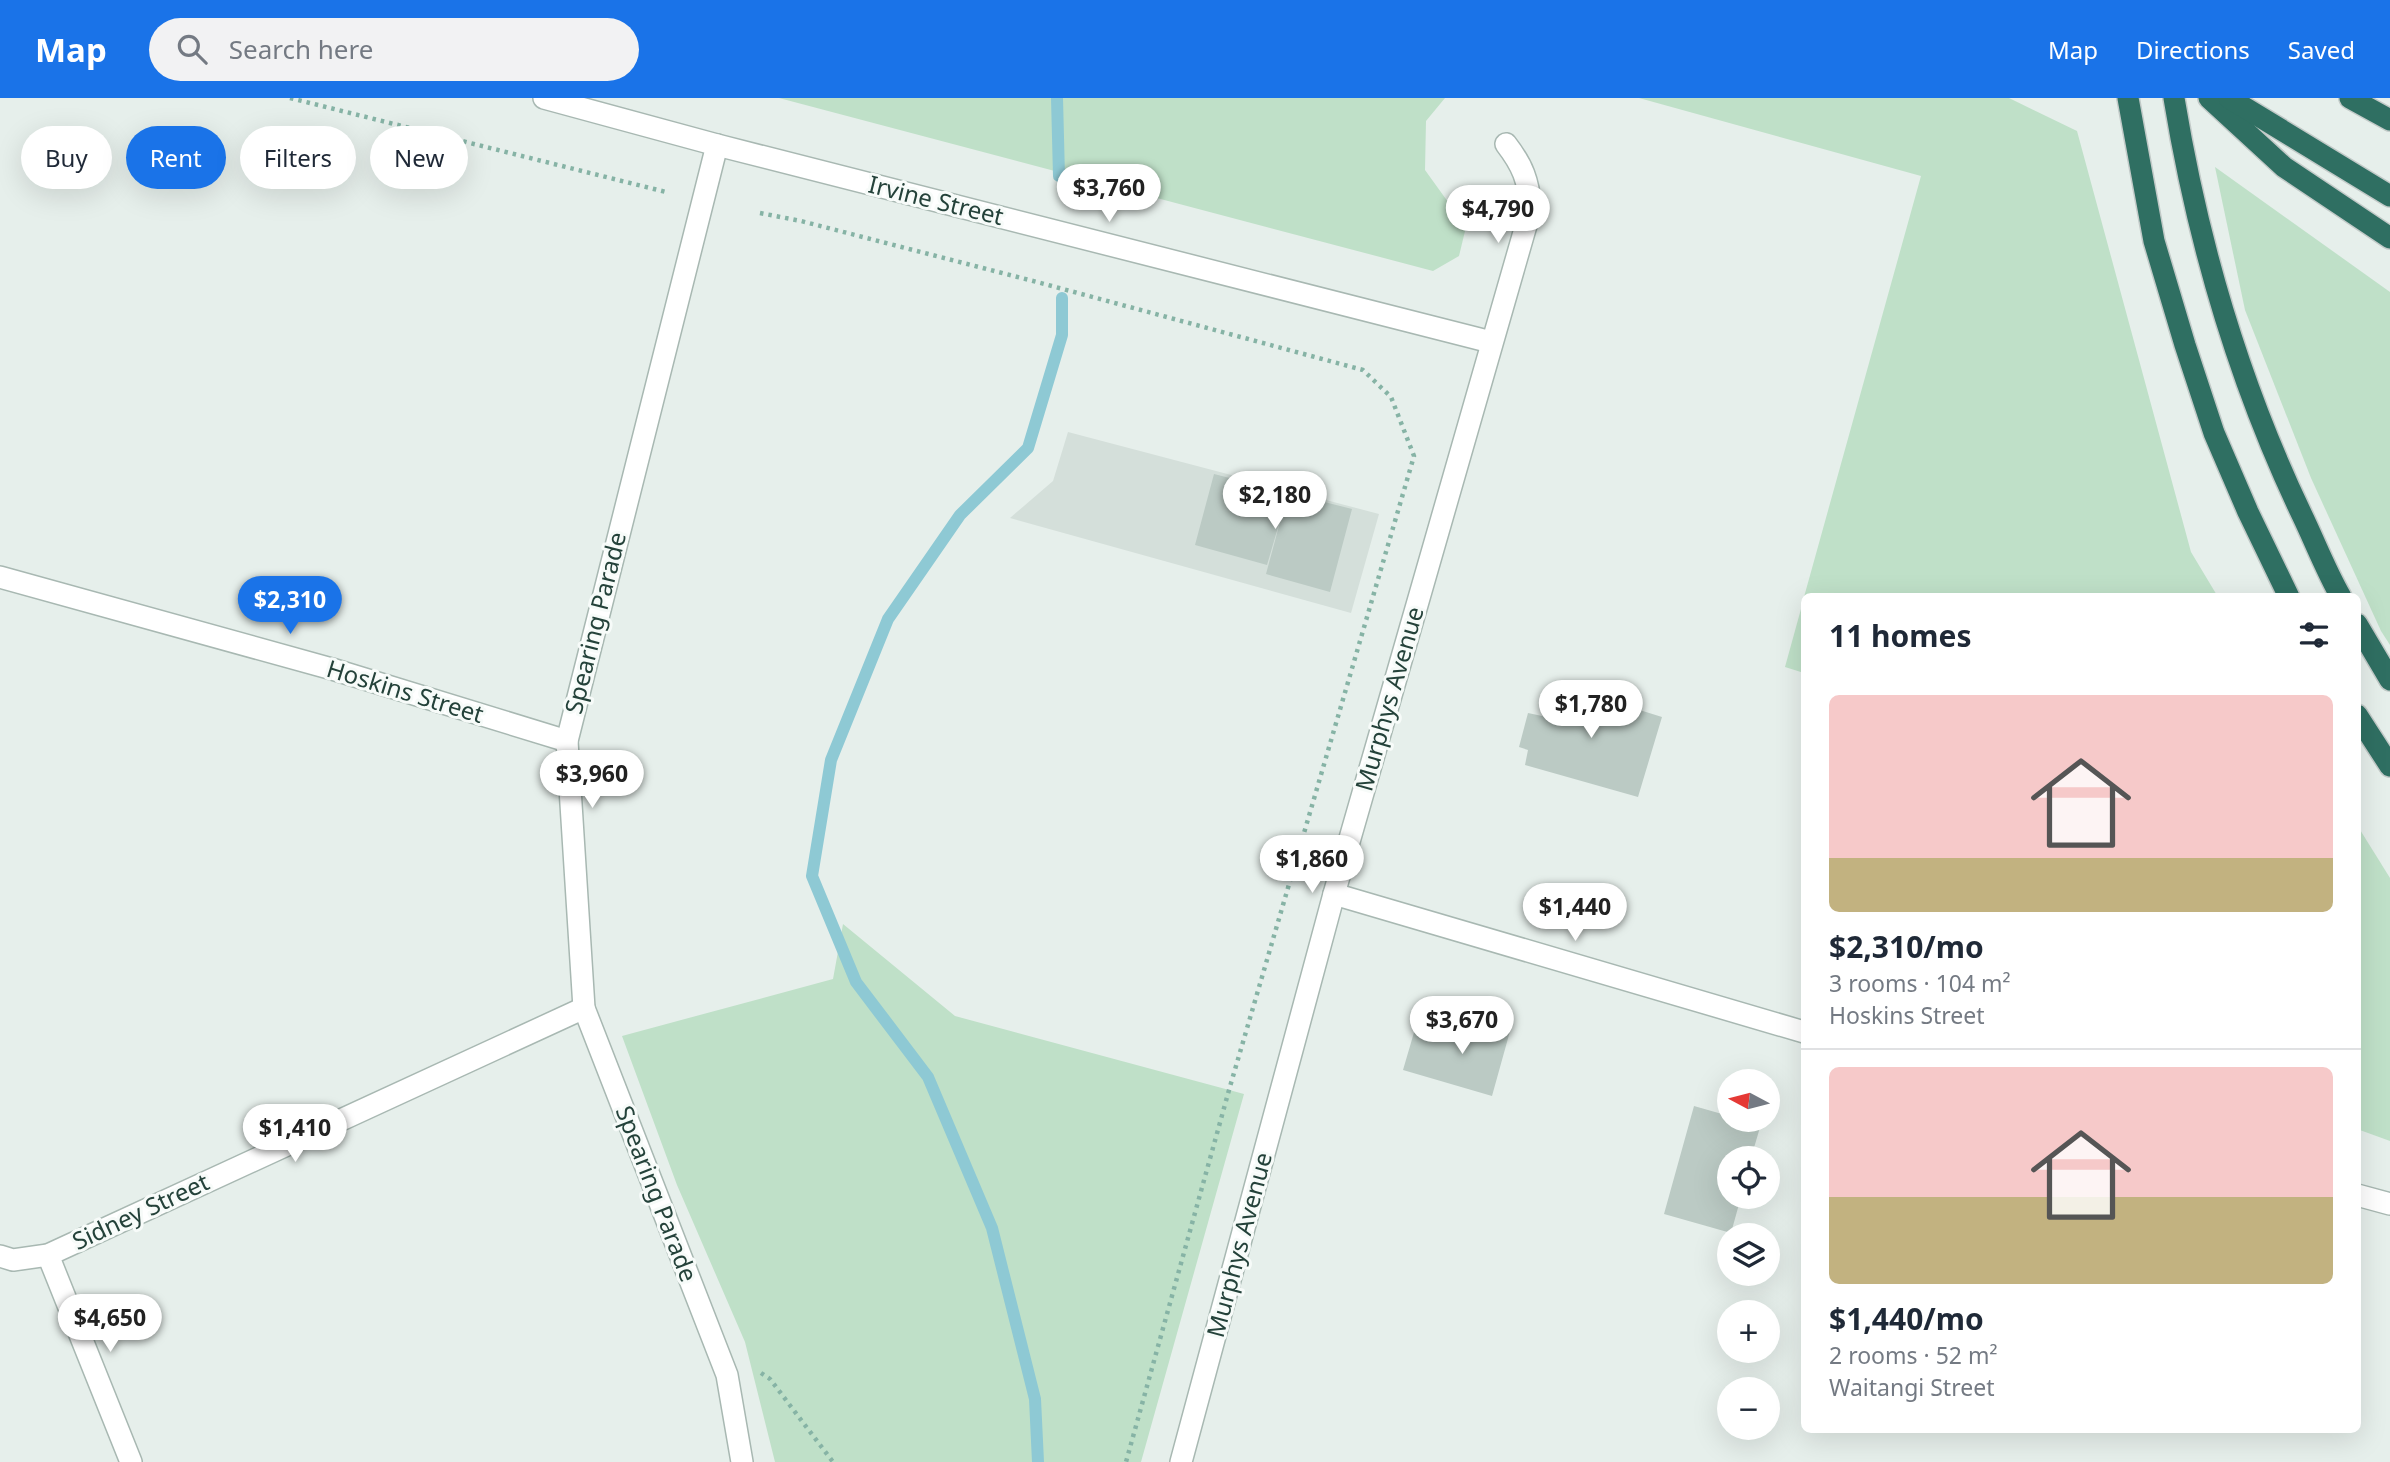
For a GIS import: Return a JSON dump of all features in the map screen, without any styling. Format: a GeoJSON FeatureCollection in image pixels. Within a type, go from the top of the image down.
{"type":"FeatureCollection","features":[{"type":"Feature","properties":{"kind":"highway"},"geometry":{"type":"LineString","coordinates":[[2128,98],[2154,241],[2214,433],[2287,593]]}},
{"type":"Feature","properties":{"kind":"highway"},"geometry":{"type":"LineString","coordinates":[[2174,98],[2184,159],[2206,255],[2237,360],[2284,478],[2340,593]]}},
{"type":"Feature","properties":{"kind":"highway"},"geometry":{"type":"LineString","coordinates":[[2208,98],[2284,167],[2390,238]]}},
{"type":"Feature","properties":{"kind":"highway"},"geometry":{"type":"LineString","coordinates":[[2229,98],[2390,197]]}},
{"type":"Feature","properties":{"kind":"highway"},"geometry":{"type":"LineString","coordinates":[[2350,98],[2390,120]]}},
{"type":"Feature","properties":{"kind":"highway"},"geometry":{"type":"LineString","coordinates":[[2361,631],[2390,680]]}},
{"type":"Feature","properties":{"kind":"highway"},"geometry":{"type":"LineString","coordinates":[[2361,721],[2390,766]]}},
{"type":"Feature","properties":{"kind":"street","name":"Irvine Street"},"geometry":{"type":"LineString","coordinates":[[544,98],[717,145],[1491,342]]}},
{"type":"Feature","properties":{"kind":"street","name":"Murphys Avenue"},"geometry":{"type":"LineString","coordinates":[[1181,1462],[1334,894],[1531,208],[1528,184],[1521,163],[1506,144]]}},
{"type":"Feature","properties":{"kind":"street","name":"Spearing Parade"},"geometry":{"type":"LineString","coordinates":[[717,145],[567,741],[584,1008],[727,1375],[742,1462]]}},
{"type":"Feature","properties":{"kind":"street","name":"Hoskins Street"},"geometry":{"type":"LineString","coordinates":[[0,577],[332,669],[567,741]]}},
{"type":"Feature","properties":{"kind":"street"},"geometry":{"type":"LineString","coordinates":[[1334,894],[1801,1031]]}},
{"type":"Feature","properties":{"kind":"street","name":"Sidney Street"},"geometry":{"type":"LineString","coordinates":[[0,1256],[13,1260],[48,1255],[584,1008]]}},
{"type":"Feature","properties":{"kind":"street"},"geometry":{"type":"LineString","coordinates":[[2361,1196],[2390,1204]]}},
{"type":"Feature","properties":{"kind":"street"},"geometry":{"type":"LineString","coordinates":[[48,1255],[131,1462]]}},
{"type":"Feature","properties":{"kind":"path"},"geometry":{"type":"LineString","coordinates":[[290,98],[666,192]]}},
{"type":"Feature","properties":{"kind":"path"},"geometry":{"type":"LineString","coordinates":[[760,213],[801,221],[1037,282],[1363,370],[1391,397],[1413,456],[1233,1077],[1126,1462]]}},
{"type":"Feature","properties":{"kind":"path"},"geometry":{"type":"LineString","coordinates":[[759,1372],[770,1379],[833,1462]]}},
{"type":"Feature","properties":{"kind":"shaded area"},"geometry":{"type":"Polygon","coordinates":[[[1068,432],[1379,514],[1351,613],[1010,518],[1053,481],[1068,432]]]}},
{"type":"Feature","properties":{"kind":"green space"},"geometry":{"type":"Polygon","coordinates":[[[779,98],[1445,98],[1426,121],[1425,170],[1466,227],[1459,256],[1433,271],[779,98]]]}},
{"type":"Feature","properties":{"kind":"green space"},"geometry":{"type":"Polygon","coordinates":[[[1639,98],[2009,98],[2077,131],[2191,552],[2216,593],[1805,593],[1921,176],[1639,98]]]}},
{"type":"Feature","properties":{"kind":"green space"},"geometry":{"type":"Polygon","coordinates":[[[2215,167],[2390,292],[2390,645],[2381,631],[2311,478],[2245,310],[2215,167]]]}},
{"type":"Feature","properties":{"kind":"green space"},"geometry":{"type":"Polygon","coordinates":[[[1801,609],[1801,672],[1785,667],[1801,609]]]}},
{"type":"Feature","properties":{"kind":"green space"},"geometry":{"type":"Polygon","coordinates":[[[2361,831],[2390,878],[2390,1141],[2361,1130],[2361,831]]]}},
{"type":"Feature","properties":{"kind":"green space"},"geometry":{"type":"Polygon","coordinates":[[[843,924],[955,1016],[1244,1094],[1141,1462],[775,1462],[745,1342],[677,1185],[622,1036],[833,979],[843,924]]]}},
{"type":"Feature","properties":{"kind":"building"},"geometry":{"type":"Polygon","coordinates":[[[1214,474],[1352,509],[1330,592],[1266,574],[1286,500],[1267,565],[1195,545],[1214,474]]]}},
{"type":"Feature","properties":{"kind":"building"},"geometry":{"type":"Polygon","coordinates":[[[1553,683],[1662,717],[1638,797],[1525,765],[1528,750],[1519,747],[1528,713],[1542,716],[1553,683]]]}},
{"type":"Feature","properties":{"kind":"building"},"geometry":{"type":"Polygon","coordinates":[[[1478,1014],[1512,1024],[1492,1096],[1403,1070],[1415,1029],[1469,1045],[1478,1014]]]}},
{"type":"Feature","properties":{"kind":"building"},"geometry":{"type":"Polygon","coordinates":[[[1694,1106],[1717,1113],[1717,1132],[1759,1132],[1755,1146],[1717,1146],[1717,1209],[1738,1209],[1734,1223],[1717,1223],[1717,1229],[1664,1214],[1694,1106]]]}},
{"type":"Feature","properties":{"kind":"waterway"},"geometry":{"type":"LineString","coordinates":[[1057,98],[1059,176]]}},
{"type":"Feature","properties":{"kind":"waterway"},"geometry":{"type":"LineString","coordinates":[[1038,1462],[1035,1399],[992,1228],[928,1077],[856,982],[812,876],[831,760],[888,619],[960,515],[1028,448],[1062,335],[1062,298]]}}]}
